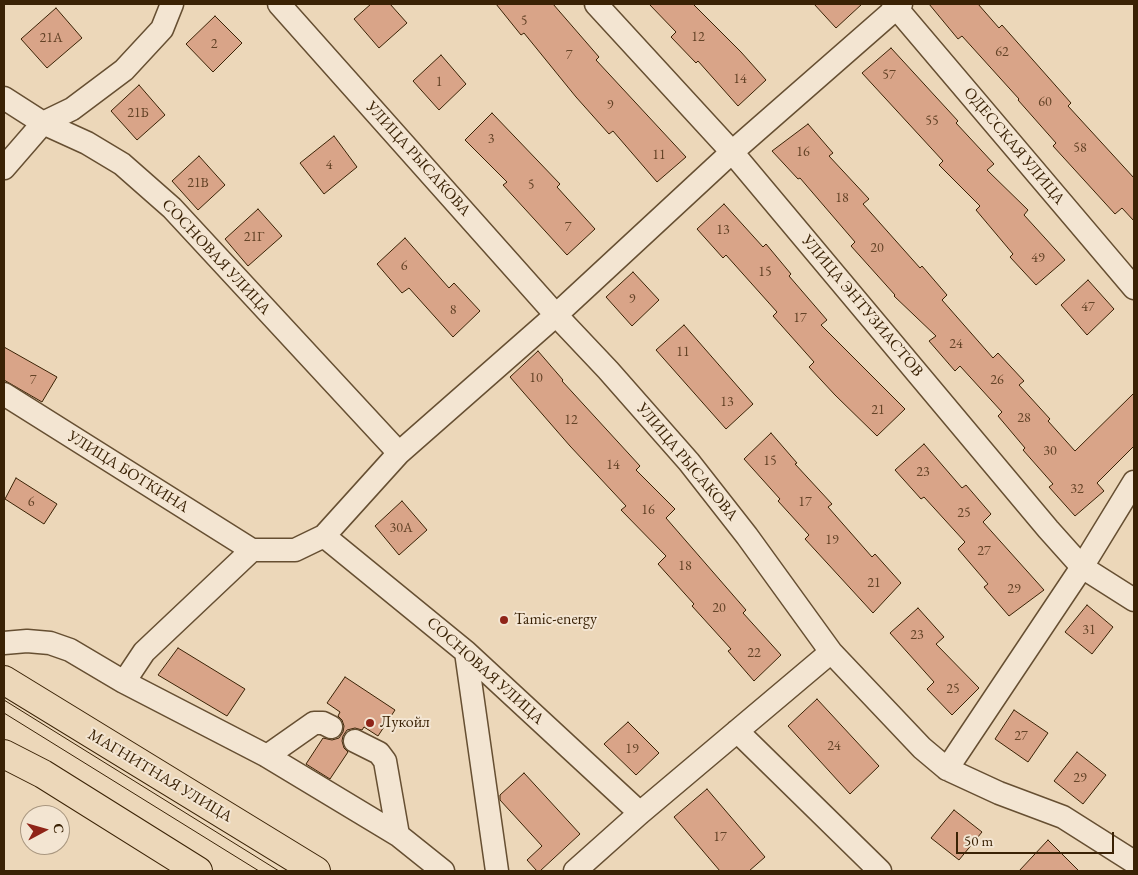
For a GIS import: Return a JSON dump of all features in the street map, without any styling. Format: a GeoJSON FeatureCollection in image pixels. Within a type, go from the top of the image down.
{"type":"FeatureCollection","features":[{"type":"Feature","properties":{"kind":"main road","name":"МАГНИТНАЯ УЛИЦА"},"geometry":{"type":"LineString","coordinates":[[4,680],[316,871]]}},
{"type":"Feature","properties":{"kind":"main road"},"geometry":{"type":"LineString","coordinates":[[4,754],[43,774],[198,871]]}},
{"type":"Feature","properties":{"kind":"street"},"geometry":{"type":"LineString","coordinates":[[4,168],[43,123],[72,109],[124,70],[162,29],[172,4]]}},
{"type":"Feature","properties":{"kind":"street","name":"УЛИЦА РЫСАКОВА"},"geometry":{"type":"LineString","coordinates":[[279,4],[689,462],[747,536],[832,652],[922,748],[947,770],[999,793],[1063,817],[1134,862]]}},
{"type":"Feature","properties":{"kind":"street","name":"УЛИЦА ЭНТУЗИАСТОВ"},"geometry":{"type":"LineString","coordinates":[[596,4],[732,152],[1042,522],[1082,567],[1134,600]]}},
{"type":"Feature","properties":{"kind":"street"},"geometry":{"type":"LineString","coordinates":[[124,682],[144,652],[252,550],[295,550],[324,536],[399,453],[556,315],[732,152],[897,5]]}},
{"type":"Feature","properties":{"kind":"street","name":"ОДЕССКАЯ УЛИЦА"},"geometry":{"type":"LineString","coordinates":[[897,5],[1134,288]]}},
{"type":"Feature","properties":{"kind":"street","name":"СОСНОВАЯ УЛИЦА"},"geometry":{"type":"LineString","coordinates":[[4,98],[43,123],[87,143],[122,164],[172,208],[399,453]]}},
{"type":"Feature","properties":{"kind":"street","name":"УЛИЦА БОТКИНА"},"geometry":{"type":"LineString","coordinates":[[4,394],[252,550]]}},
{"type":"Feature","properties":{"kind":"street"},"geometry":{"type":"LineString","coordinates":[[947,770],[1082,567],[1134,482]]}},
{"type":"Feature","properties":{"kind":"street","name":"СОСНОВАЯ УЛИЦА"},"geometry":{"type":"LineString","coordinates":[[324,536],[466,652],[640,812]]}},
{"type":"Feature","properties":{"kind":"street"},"geometry":{"type":"LineString","coordinates":[[4,643],[27,641],[50,643],[70,650],[124,682],[267,756],[398,835],[443,871]]}},
{"type":"Feature","properties":{"kind":"street"},"geometry":{"type":"LineString","coordinates":[[466,652],[496,871]]}},
{"type":"Feature","properties":{"kind":"street"},"geometry":{"type":"LineString","coordinates":[[575,871],[640,812],[832,652]]}},
{"type":"Feature","properties":{"kind":"street"},"geometry":{"type":"LineString","coordinates":[[267,756],[314,723],[323,723],[331,727]]}},
{"type":"Feature","properties":{"kind":"street"},"geometry":{"type":"LineString","coordinates":[[737,731],[880,871]]}},
{"type":"Feature","properties":{"kind":"street"},"geometry":{"type":"LineString","coordinates":[[356,740],[379,754],[386,761],[398,835]]}},
{"type":"Feature","properties":{"kind":"building"},"geometry":{"type":"Polygon","coordinates":[[[371,4],[390,4],[407,23],[379,48],[354,19],[371,4]]]}},
{"type":"Feature","properties":{"kind":"building"},"geometry":{"type":"Polygon","coordinates":[[[496,4],[553,4],[599,57],[596,60],[686,157],[657,182],[613,131],[609,134],[524,33],[521,35],[496,4]]]}},
{"type":"Feature","properties":{"kind":"building"},"geometry":{"type":"Polygon","coordinates":[[[649,4],[693,4],[766,80],[738,106],[698,61],[696,63],[671,37],[676,32],[649,4]]]}},
{"type":"Feature","properties":{"kind":"building"},"geometry":{"type":"Polygon","coordinates":[[[814,4],[862,4],[836,28],[814,4]]]}},
{"type":"Feature","properties":{"kind":"building"},"geometry":{"type":"Polygon","coordinates":[[[929,4],[978,4],[999,28],[1002,25],[1071,103],[1068,106],[1134,178],[1134,221],[1122,208],[1115,214],[1053,146],[1056,143],[1019,99],[962,36],[958,39],[929,4]]]}},
{"type":"Feature","properties":{"kind":"building"},"geometry":{"type":"Polygon","coordinates":[[[56,8],[82,38],[47,68],[21,39],[56,8]]]}},
{"type":"Feature","properties":{"kind":"building"},"geometry":{"type":"Polygon","coordinates":[[[215,16],[242,43],[213,72],[186,44],[215,16]]]}},
{"type":"Feature","properties":{"kind":"building"},"geometry":{"type":"Polygon","coordinates":[[[891,48],[958,121],[956,123],[994,164],[987,170],[1028,210],[1024,215],[1065,260],[1036,285],[1010,257],[1013,254],[976,210],[980,206],[939,165],[943,161],[862,73],[891,48]]]}},
{"type":"Feature","properties":{"kind":"building"},"geometry":{"type":"Polygon","coordinates":[[[441,55],[466,84],[439,110],[413,81],[441,55]]]}},
{"type":"Feature","properties":{"kind":"building"},"geometry":{"type":"Polygon","coordinates":[[[139,85],[165,115],[137,140],[111,111],[139,85]]]}},
{"type":"Feature","properties":{"kind":"building"},"geometry":{"type":"Polygon","coordinates":[[[492,113],[560,184],[557,187],[595,229],[567,255],[503,185],[507,182],[465,140],[492,113]]]}},
{"type":"Feature","properties":{"kind":"building"},"geometry":{"type":"Polygon","coordinates":[[[808,124],[833,153],[829,156],[869,199],[863,204],[920,268],[922,266],[947,295],[942,300],[993,358],[998,353],[1024,381],[1019,385],[1050,419],[1048,421],[1075,451],[1134,393],[1134,446],[1097,483],[1104,491],[1075,516],[1049,487],[1053,484],[1023,450],[1025,448],[998,416],[1002,412],[960,366],[955,371],[929,341],[936,336],[894,296],[851,246],[855,242],[800,178],[798,179],[772,151],[808,124]]]}},
{"type":"Feature","properties":{"kind":"building"},"geometry":{"type":"Polygon","coordinates":[[[334,136],[357,167],[324,194],[300,163],[334,136]]]}},
{"type":"Feature","properties":{"kind":"building"},"geometry":{"type":"Polygon","coordinates":[[[199,156],[225,185],[198,210],[172,181],[199,156]]]}},
{"type":"Feature","properties":{"kind":"building"},"geometry":{"type":"Polygon","coordinates":[[[724,204],[763,247],[766,244],[791,274],[789,276],[827,320],[821,325],[905,409],[877,436],[809,367],[814,362],[773,316],[777,312],[726,255],[723,258],[697,229],[724,204]]]}},
{"type":"Feature","properties":{"kind":"building"},"geometry":{"type":"Polygon","coordinates":[[[258,209],[282,236],[248,266],[225,239],[258,209]]]}},
{"type":"Feature","properties":{"kind":"building"},"geometry":{"type":"Polygon","coordinates":[[[405,238],[449,288],[454,283],[480,311],[453,337],[409,288],[402,293],[377,264],[405,238]]]}},
{"type":"Feature","properties":{"kind":"building"},"geometry":{"type":"Polygon","coordinates":[[[633,272],[659,300],[632,326],[606,297],[633,272]]]}},
{"type":"Feature","properties":{"kind":"building"},"geometry":{"type":"Polygon","coordinates":[[[1088,280],[1114,309],[1087,335],[1061,305],[1088,280]]]}},
{"type":"Feature","properties":{"kind":"building"},"geometry":{"type":"Polygon","coordinates":[[[684,325],[753,404],[726,429],[656,350],[684,325]]]}},
{"type":"Feature","properties":{"kind":"building"},"geometry":{"type":"Polygon","coordinates":[[[4,347],[57,377],[42,402],[4,380],[4,347]]]}},
{"type":"Feature","properties":{"kind":"building"},"geometry":{"type":"Polygon","coordinates":[[[538,351],[562,381],[640,466],[636,470],[675,509],[666,518],[746,610],[743,613],[781,655],[754,681],[728,651],[731,649],[692,606],[694,604],[658,564],[666,556],[621,510],[626,506],[570,446],[510,377],[538,351]]]}},
{"type":"Feature","properties":{"kind":"building"},"geometry":{"type":"Polygon","coordinates":[[[771,433],[797,463],[795,464],[832,504],[828,507],[872,557],[875,554],[901,583],[873,613],[805,539],[809,535],[744,459],[771,433]]]}},
{"type":"Feature","properties":{"kind":"building"},"geometry":{"type":"Polygon","coordinates":[[[924,444],[962,488],[966,485],[991,514],[983,522],[1044,590],[1009,616],[984,587],[988,584],[958,549],[965,542],[924,497],[921,499],[895,470],[924,444]]]}},
{"type":"Feature","properties":{"kind":"building"},"geometry":{"type":"Polygon","coordinates":[[[16,478],[57,504],[44,524],[5,499],[16,478]]]}},
{"type":"Feature","properties":{"kind":"building"},"geometry":{"type":"Polygon","coordinates":[[[402,501],[427,530],[399,555],[375,526],[402,501]]]}},
{"type":"Feature","properties":{"kind":"building"},"geometry":{"type":"Polygon","coordinates":[[[1087,605],[1113,627],[1092,654],[1065,632],[1087,605]]]}},
{"type":"Feature","properties":{"kind":"building"},"geometry":{"type":"Polygon","coordinates":[[[918,608],[944,637],[936,644],[979,688],[952,715],[927,689],[934,682],[890,633],[918,608]]]}},
{"type":"Feature","properties":{"kind":"building"},"geometry":{"type":"Polygon","coordinates":[[[178,648],[245,689],[227,716],[158,675],[178,648]]]}},
{"type":"Feature","properties":{"kind":"building"},"geometry":{"type":"Polygon","coordinates":[[[345,677],[395,710],[378,736],[364,727],[362,730],[355,728],[347,730],[342,741],[344,748],[348,752],[330,779],[306,764],[323,738],[332,740],[339,738],[343,732],[344,726],[338,716],[340,712],[327,703],[345,677]]]}},
{"type":"Feature","properties":{"kind":"building"},"geometry":{"type":"Polygon","coordinates":[[[817,699],[879,766],[850,794],[788,726],[817,699]]]}},
{"type":"Feature","properties":{"kind":"building"},"geometry":{"type":"Polygon","coordinates":[[[1014,710],[1048,733],[1028,762],[995,739],[1014,710]]]}},
{"type":"Feature","properties":{"kind":"building"},"geometry":{"type":"Polygon","coordinates":[[[628,722],[659,753],[636,775],[604,744],[628,722]]]}},
{"type":"Feature","properties":{"kind":"building"},"geometry":{"type":"Polygon","coordinates":[[[1077,752],[1106,775],[1083,804],[1054,781],[1077,752]]]}},
{"type":"Feature","properties":{"kind":"building"},"geometry":{"type":"Polygon","coordinates":[[[524,773],[580,834],[540,871],[537,871],[527,860],[542,846],[500,800],[500,795],[524,773]]]}},
{"type":"Feature","properties":{"kind":"building"},"geometry":{"type":"Polygon","coordinates":[[[707,789],[765,857],[749,871],[720,871],[674,817],[707,789]]]}},
{"type":"Feature","properties":{"kind":"building"},"geometry":{"type":"Polygon","coordinates":[[[954,810],[982,832],[959,860],[931,838],[954,810]]]}},
{"type":"Feature","properties":{"kind":"building"},"geometry":{"type":"Polygon","coordinates":[[[1048,840],[1079,871],[1019,871],[1048,840]]]}},
{"type":"Feature","properties":{"kind":"tram line"},"geometry":{"type":"LineString","coordinates":[[4,700],[279,871]]}},
{"type":"Feature","properties":{"kind":"tram line"},"geometry":{"type":"LineString","coordinates":[[4,713],[259,871]]}},
{"type":"Feature","properties":{"kind":"place","name":"Tamic-energy"},"geometry":{"type":"Point","coordinates":[504,620]}},
{"type":"Feature","properties":{"kind":"place","name":"Лукойл"},"geometry":{"type":"Point","coordinates":[370,723]}}]}
